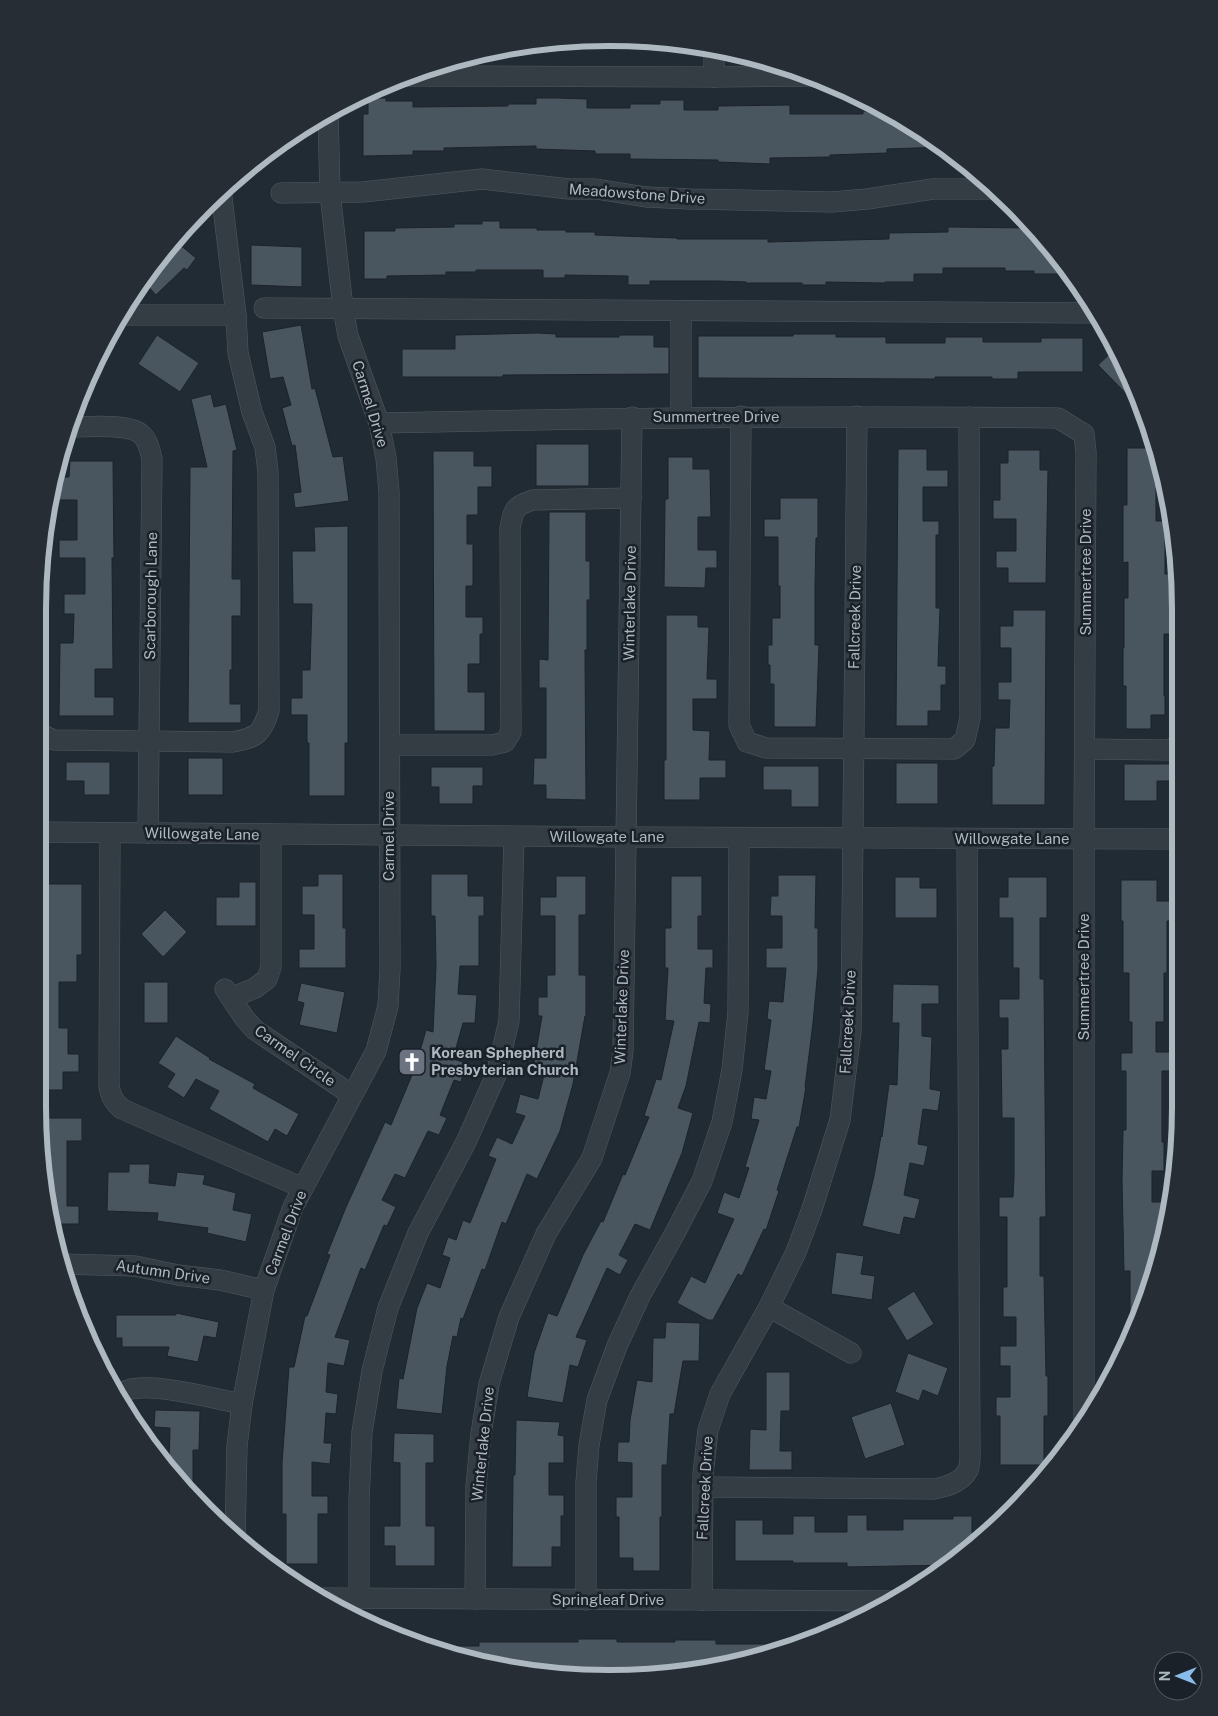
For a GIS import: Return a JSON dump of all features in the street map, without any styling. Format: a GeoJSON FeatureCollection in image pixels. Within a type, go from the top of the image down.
{"type":"FeatureCollection","features":[{"type":"Feature","properties":{"kind":"street"},"geometry":{"type":"LineString","coordinates":[[714,56],[714,77]]}},
{"type":"Feature","properties":{"kind":"street"},"geometry":{"type":"LineString","coordinates":[[428,76],[790,76]]}},
{"type":"Feature","properties":{"kind":"street","name":"Carmel Drive"},"geometry":{"type":"LineString","coordinates":[[235,1527],[237,1446],[242,1404],[264,1290],[293,1208],[376,1050],[388,1006],[390,969],[389,492],[386,458],[378,423],[348,336],[343,308],[330,193],[328,122]]}},
{"type":"Feature","properties":{"kind":"street","name":"Meadowstone Drive"},"geometry":{"type":"LineString","coordinates":[[281,193],[363,192],[482,179],[569,189],[596,189],[646,197],[832,202],[933,189],[983,189]]}},
{"type":"Feature","properties":{"kind":"street"},"geometry":{"type":"LineString","coordinates":[[46,736],[54,740],[233,742],[250,738],[263,729],[269,711],[268,472],[265,447],[252,412],[238,353],[236,315],[222,201]]}},
{"type":"Feature","properties":{"kind":"street"},"geometry":{"type":"LineString","coordinates":[[264,308],[1087,313]]}},
{"type":"Feature","properties":{"kind":"street"},"geometry":{"type":"LineString","coordinates":[[681,310],[681,417]]}},
{"type":"Feature","properties":{"kind":"street"},"geometry":{"type":"LineString","coordinates":[[130,315],[236,315]]}},
{"type":"Feature","properties":{"kind":"street"},"geometry":{"type":"LineString","coordinates":[[741,416],[739,724],[747,742],[766,748],[954,749],[965,740],[970,718],[969,417]]}},
{"type":"Feature","properties":{"kind":"street","name":"Summertree Drive"},"geometry":{"type":"LineString","coordinates":[[378,423],[741,416],[1058,418],[1084,434],[1086,452],[1084,1408]]}},
{"type":"Feature","properties":{"kind":"street","name":"Fallcreek Drive"},"geometry":{"type":"LineString","coordinates":[[702,1600],[703,1487],[708,1430],[720,1394],[769,1307],[800,1243],[840,1120],[850,1031],[857,416]]}},
{"type":"Feature","properties":{"kind":"street","name":"Winterlake Drive"},"geometry":{"type":"LineString","coordinates":[[475,1599],[476,1486],[489,1384],[509,1317],[546,1234],[592,1158],[620,1073],[623,1051],[632,417]]}},
{"type":"Feature","properties":{"kind":"street","name":"Scarborough Lane"},"geometry":{"type":"LineString","coordinates":[[76,427],[128,428],[140,434],[148,444],[152,459],[148,833]]}},
{"type":"Feature","properties":{"kind":"street"},"geometry":{"type":"LineString","coordinates":[[390,745],[492,745],[505,742],[511,732],[510,528],[513,512],[521,504],[533,500],[631,498]]}},
{"type":"Feature","properties":{"kind":"street"},"geometry":{"type":"LineString","coordinates":[[1085,749],[1172,748]]}},
{"type":"Feature","properties":{"kind":"street","name":"Willowgate Lane"},"geometry":{"type":"LineString","coordinates":[[46,832],[626,838],[1172,839]]}},
{"type":"Feature","properties":{"kind":"street"},"geometry":{"type":"LineString","coordinates":[[110,833],[110,1095],[114,1102],[122,1108],[303,1188]]}},
{"type":"Feature","properties":{"kind":"street","name":"Carmel Circle"},"geometry":{"type":"LineString","coordinates":[[271,834],[271,967],[267,978],[255,988],[228,993],[245,1020],[255,1030],[352,1094]]}},
{"type":"Feature","properties":{"kind":"street"},"geometry":{"type":"LineString","coordinates":[[359,1598],[358,1500],[362,1432],[372,1372],[388,1308],[418,1234],[466,1142],[496,1075],[509,1021],[514,837]]}},
{"type":"Feature","properties":{"kind":"street"},"geometry":{"type":"LineString","coordinates":[[586,1600],[586,1482],[589,1445],[598,1400],[617,1346],[640,1296],[676,1234],[702,1181],[722,1122],[732,1070],[738,1012],[739,838]]}},
{"type":"Feature","properties":{"kind":"street"},"geometry":{"type":"LineString","coordinates":[[703,1487],[934,1489],[948,1487],[968,1470],[970,1444],[967,839]]}},
{"type":"Feature","properties":{"kind":"street","name":"Autumn Drive"},"geometry":{"type":"LineString","coordinates":[[69,1264],[135,1266],[178,1275],[220,1280],[264,1290]]}},
{"type":"Feature","properties":{"kind":"street"},"geometry":{"type":"LineString","coordinates":[[769,1307],[851,1353]]}},
{"type":"Feature","properties":{"kind":"street"},"geometry":{"type":"LineString","coordinates":[[124,1392],[131,1389],[155,1388],[242,1404]]}},
{"type":"Feature","properties":{"kind":"street","name":"Springleaf Drive"},"geometry":{"type":"LineString","coordinates":[[335,1598],[878,1601]]}},
{"type":"Feature","properties":{"kind":"building"},"geometry":{"type":"Polygon","coordinates":[[[374,98],[386,98],[386,101],[413,101],[413,107],[536,104],[536,98],[587,99],[587,108],[630,108],[630,104],[660,104],[660,100],[684,100],[684,110],[718,110],[718,106],[790,105],[790,114],[863,114],[863,111],[870,111],[931,147],[887,149],[887,153],[830,155],[830,157],[770,158],[770,164],[718,162],[718,160],[630,159],[630,154],[595,154],[595,151],[536,149],[536,146],[444,148],[444,151],[413,151],[413,155],[363,156],[363,114],[368,114],[368,100],[374,98]]]}},
{"type":"Feature","properties":{"kind":"building"},"geometry":{"type":"Polygon","coordinates":[[[482,221],[500,221],[500,228],[537,228],[537,230],[566,230],[566,232],[595,232],[595,235],[677,239],[768,239],[768,242],[889,239],[889,233],[948,232],[948,227],[1023,228],[1061,274],[1034,274],[1034,271],[1005,271],[1005,268],[943,268],[943,274],[914,274],[914,282],[826,282],[826,285],[718,281],[650,281],[650,285],[628,285],[628,276],[565,275],[565,278],[543,278],[543,270],[476,270],[476,272],[446,272],[446,275],[387,276],[387,279],[364,279],[364,231],[395,231],[395,228],[454,227],[454,224],[482,224],[482,221]]]}},
{"type":"Feature","properties":{"kind":"building"},"geometry":{"type":"Polygon","coordinates":[[[180,245],[196,258],[187,270],[184,268],[156,295],[148,286],[180,245]]]}},
{"type":"Feature","properties":{"kind":"building"},"geometry":{"type":"Polygon","coordinates":[[[251,245],[302,247],[302,287],[251,285],[251,245]]]}},
{"type":"Feature","properties":{"kind":"building"},"geometry":{"type":"Polygon","coordinates":[[[301,325],[312,389],[315,388],[333,457],[343,456],[349,501],[295,508],[293,493],[301,492],[295,445],[292,446],[282,408],[291,405],[283,377],[270,379],[262,332],[301,325]]]}},
{"type":"Feature","properties":{"kind":"building"},"geometry":{"type":"Polygon","coordinates":[[[556,334],[556,337],[654,335],[654,347],[669,347],[669,374],[402,377],[402,349],[455,349],[455,335],[556,334]]]}},
{"type":"Feature","properties":{"kind":"building"},"geometry":{"type":"Polygon","coordinates":[[[793,334],[836,334],[836,337],[886,337],[886,343],[945,343],[945,337],[983,337],[983,342],[1041,342],[1041,338],[1083,338],[1083,372],[1018,372],[1018,379],[992,379],[992,377],[935,377],[935,379],[698,378],[698,336],[793,336],[793,334]]]}},
{"type":"Feature","properties":{"kind":"building"},"geometry":{"type":"Polygon","coordinates":[[[157,335],[199,363],[180,392],[138,364],[157,335]]]}},
{"type":"Feature","properties":{"kind":"building"},"geometry":{"type":"Polygon","coordinates":[[[1110,353],[1131,398],[1098,365],[1110,353]]]}},
{"type":"Feature","properties":{"kind":"building"},"geometry":{"type":"Polygon","coordinates":[[[211,394],[214,407],[226,404],[237,450],[233,451],[232,579],[241,579],[241,616],[232,616],[230,704],[241,704],[241,723],[188,723],[190,467],[207,467],[191,399],[211,394]]]}},
{"type":"Feature","properties":{"kind":"building"},"geometry":{"type":"Polygon","coordinates":[[[536,444],[589,444],[589,486],[536,486],[536,444]]]}},
{"type":"Feature","properties":{"kind":"building"},"geometry":{"type":"Polygon","coordinates":[[[1127,448],[1148,448],[1159,488],[1156,488],[1156,521],[1165,521],[1167,538],[1165,538],[1165,574],[1171,574],[1171,587],[1171,634],[1164,634],[1165,715],[1151,715],[1151,729],[1126,729],[1126,686],[1123,686],[1123,648],[1124,598],[1128,598],[1128,562],[1123,563],[1123,505],[1127,505],[1127,448]]]}},
{"type":"Feature","properties":{"kind":"building"},"geometry":{"type":"Polygon","coordinates":[[[898,449],[927,449],[927,470],[948,470],[948,487],[923,487],[923,521],[939,521],[939,535],[936,535],[936,608],[940,608],[938,666],[946,666],[946,685],[941,685],[941,711],[928,711],[928,726],[896,726],[898,449]]]}},
{"type":"Feature","properties":{"kind":"building"},"geometry":{"type":"Polygon","coordinates":[[[1008,450],[1040,450],[1040,470],[1048,470],[1046,583],[1008,583],[1008,568],[996,568],[996,551],[1016,551],[1016,519],[993,519],[993,500],[1000,500],[1000,463],[1008,463],[1008,450]]]}},
{"type":"Feature","properties":{"kind":"building"},"geometry":{"type":"Polygon","coordinates":[[[433,451],[474,451],[474,466],[492,466],[492,487],[478,487],[478,515],[467,515],[467,544],[473,544],[473,586],[466,586],[466,617],[483,617],[483,634],[480,634],[480,664],[468,664],[468,692],[485,692],[485,731],[434,731],[433,451]]]}},
{"type":"Feature","properties":{"kind":"building"},"geometry":{"type":"Polygon","coordinates":[[[668,457],[693,457],[693,469],[710,469],[711,517],[698,517],[698,550],[717,550],[717,568],[706,568],[705,588],[664,587],[665,499],[668,499],[668,457]]]}},
{"type":"Feature","properties":{"kind":"building"},"geometry":{"type":"Polygon","coordinates":[[[70,461],[113,461],[113,669],[95,669],[95,697],[114,697],[114,716],[59,716],[60,643],[73,643],[74,614],[64,614],[64,594],[85,594],[85,558],[59,558],[59,540],[77,540],[77,500],[57,500],[62,477],[69,477],[70,461]]]}},
{"type":"Feature","properties":{"kind":"building"},"geometry":{"type":"Polygon","coordinates":[[[780,498],[818,498],[815,645],[819,645],[816,727],[774,727],[774,684],[770,684],[768,645],[772,645],[772,618],[780,618],[778,537],[764,537],[764,519],[780,519],[780,498]]]}},
{"type":"Feature","properties":{"kind":"building"},"geometry":{"type":"Polygon","coordinates":[[[549,512],[586,512],[586,561],[590,561],[590,600],[587,600],[587,650],[585,650],[586,800],[546,799],[546,785],[533,785],[534,758],[546,758],[546,688],[539,688],[539,659],[548,660],[549,512]]]}},
{"type":"Feature","properties":{"kind":"building"},"geometry":{"type":"Polygon","coordinates":[[[348,526],[348,743],[345,743],[345,796],[309,796],[307,715],[291,715],[291,698],[302,698],[302,670],[310,670],[312,604],[293,604],[292,551],[315,551],[314,527],[348,526]]]}},
{"type":"Feature","properties":{"kind":"building"},"geometry":{"type":"Polygon","coordinates":[[[1013,610],[1046,610],[1045,805],[992,805],[992,766],[994,766],[995,728],[1009,728],[1010,700],[998,700],[998,682],[1011,682],[1011,648],[1000,648],[1000,626],[1013,626],[1013,610]]]}},
{"type":"Feature","properties":{"kind":"building"},"geometry":{"type":"Polygon","coordinates":[[[666,615],[698,615],[698,627],[709,627],[707,679],[717,679],[717,699],[693,699],[693,730],[710,731],[709,760],[726,760],[726,778],[700,778],[700,800],[664,800],[664,760],[666,760],[666,615]]]}},
{"type":"Feature","properties":{"kind":"building"},"geometry":{"type":"Polygon","coordinates":[[[188,758],[223,758],[223,795],[188,795],[188,758]]]}},
{"type":"Feature","properties":{"kind":"building"},"geometry":{"type":"Polygon","coordinates":[[[66,762],[110,762],[110,795],[84,795],[84,781],[66,781],[66,762]]]}},
{"type":"Feature","properties":{"kind":"building"},"geometry":{"type":"Polygon","coordinates":[[[896,763],[938,763],[938,804],[896,804],[896,763]]]}},
{"type":"Feature","properties":{"kind":"building"},"geometry":{"type":"Polygon","coordinates":[[[1124,764],[1172,764],[1172,781],[1157,781],[1157,801],[1124,801],[1124,764]]]}},
{"type":"Feature","properties":{"kind":"building"},"geometry":{"type":"Polygon","coordinates":[[[763,766],[819,766],[819,807],[791,807],[791,790],[763,790],[763,766]]]}},
{"type":"Feature","properties":{"kind":"building"},"geometry":{"type":"Polygon","coordinates":[[[431,767],[483,767],[483,786],[473,786],[473,804],[439,804],[439,787],[431,787],[431,767]]]}},
{"type":"Feature","properties":{"kind":"building"},"geometry":{"type":"Polygon","coordinates":[[[318,874],[343,874],[343,928],[346,928],[346,968],[299,968],[299,949],[314,949],[314,915],[302,915],[302,886],[318,886],[318,874]]]}},
{"type":"Feature","properties":{"kind":"building"},"geometry":{"type":"Polygon","coordinates":[[[431,874],[468,874],[468,896],[484,896],[484,916],[479,916],[479,966],[460,966],[458,994],[477,995],[475,1023],[463,1023],[453,1059],[466,1063],[461,1082],[454,1080],[440,1115],[447,1118],[439,1135],[428,1131],[405,1178],[395,1174],[382,1200],[396,1207],[387,1226],[384,1225],[365,1270],[361,1268],[335,1337],[350,1340],[344,1366],[328,1363],[326,1392],[338,1394],[336,1414],[326,1413],[324,1443],[332,1443],[330,1464],[312,1462],[312,1496],[328,1496],[328,1514],[318,1514],[318,1564],[286,1564],[286,1514],[282,1514],[282,1463],[289,1367],[294,1367],[305,1316],[307,1316],[330,1255],[327,1254],[346,1207],[385,1122],[391,1125],[415,1068],[426,1030],[433,1032],[436,966],[435,916],[431,916],[431,874]]]}},
{"type":"Feature","properties":{"kind":"building"},"geometry":{"type":"Polygon","coordinates":[[[778,875],[816,875],[815,928],[818,928],[818,969],[806,1087],[799,1127],[797,1127],[766,1230],[764,1229],[742,1276],[738,1274],[713,1320],[708,1320],[677,1303],[691,1276],[705,1283],[734,1219],[717,1213],[724,1192],[739,1198],[749,1168],[745,1167],[759,1120],[751,1119],[754,1097],[766,1099],[771,1071],[764,1070],[771,1020],[767,1019],[769,1001],[783,1002],[786,968],[766,968],[766,948],[782,948],[782,916],[770,916],[771,896],[778,896],[778,875]]]}},
{"type":"Feature","properties":{"kind":"building"},"geometry":{"type":"Polygon","coordinates":[[[556,876],[586,876],[586,915],[579,915],[579,975],[586,975],[586,1016],[573,1084],[560,1131],[537,1179],[527,1174],[506,1224],[502,1222],[485,1270],[482,1269],[463,1319],[461,1318],[457,1337],[453,1336],[447,1366],[442,1414],[396,1409],[399,1378],[403,1379],[417,1308],[427,1283],[440,1288],[450,1258],[442,1255],[448,1237],[456,1240],[463,1220],[470,1223],[496,1159],[488,1156],[497,1137],[512,1144],[525,1116],[515,1113],[520,1094],[538,1099],[545,1071],[533,1069],[542,1016],[538,1016],[538,997],[547,997],[547,975],[555,975],[555,916],[540,916],[540,897],[556,897],[556,876]]]}},
{"type":"Feature","properties":{"kind":"building"},"geometry":{"type":"Polygon","coordinates":[[[671,876],[702,876],[702,916],[698,916],[698,949],[713,949],[713,968],[706,968],[704,1003],[711,1004],[710,1023],[699,1022],[686,1086],[678,1108],[693,1113],[682,1153],[650,1230],[635,1224],[619,1255],[628,1260],[620,1275],[607,1268],[576,1337],[587,1340],[578,1367],[570,1365],[563,1403],[527,1397],[534,1353],[548,1313],[557,1316],[583,1255],[601,1221],[603,1222],[649,1117],[644,1116],[656,1079],[661,1080],[674,1021],[665,1020],[668,968],[665,968],[665,928],[671,928],[671,876]]]}},
{"type":"Feature","properties":{"kind":"building"},"geometry":{"type":"Polygon","coordinates":[[[895,877],[920,877],[920,888],[937,888],[937,918],[895,918],[895,877]]]}},
{"type":"Feature","properties":{"kind":"building"},"geometry":{"type":"Polygon","coordinates":[[[1008,877],[1047,877],[1047,918],[1040,918],[1040,979],[1044,979],[1046,1217],[1040,1217],[1040,1276],[1044,1276],[1046,1376],[1048,1376],[1048,1416],[1044,1416],[1043,1465],[1000,1465],[1000,1416],[996,1416],[996,1397],[1010,1397],[1010,1366],[1000,1366],[1000,1346],[1016,1346],[1016,1317],[1003,1317],[1003,1287],[1007,1287],[1007,1217],[999,1217],[999,1197],[1013,1197],[1014,1118],[1002,1118],[1001,1049],[1008,1049],[1008,1018],[999,1018],[999,999],[1019,999],[1019,968],[1013,968],[1013,918],[999,918],[999,897],[1008,897],[1008,877]]]}},
{"type":"Feature","properties":{"kind":"building"},"geometry":{"type":"Polygon","coordinates":[[[1121,880],[1157,880],[1157,901],[1172,901],[1172,921],[1167,921],[1167,973],[1164,973],[1164,1022],[1156,1022],[1156,1052],[1172,1052],[1172,1071],[1162,1071],[1164,1171],[1152,1171],[1152,1202],[1163,1202],[1153,1253],[1130,1319],[1130,1271],[1124,1271],[1122,1180],[1123,1130],[1126,1130],[1126,1071],[1121,1071],[1121,1053],[1132,1053],[1132,1022],[1129,1022],[1129,973],[1123,973],[1123,921],[1121,921],[1121,880]]]}},
{"type":"Feature","properties":{"kind":"building"},"geometry":{"type":"Polygon","coordinates":[[[239,882],[256,882],[256,926],[216,926],[216,897],[239,897],[239,882]]]}},
{"type":"Feature","properties":{"kind":"building"},"geometry":{"type":"Polygon","coordinates":[[[46,884],[82,884],[82,955],[77,955],[77,982],[59,982],[59,1028],[68,1028],[68,1054],[79,1054],[79,1072],[63,1072],[63,1090],[46,1090],[46,884]]]}},
{"type":"Feature","properties":{"kind":"building"},"geometry":{"type":"Polygon","coordinates":[[[165,910],[187,932],[163,957],[141,934],[165,910]]]}},
{"type":"Feature","properties":{"kind":"building"},"geometry":{"type":"Polygon","coordinates":[[[144,982],[168,982],[168,1023],[144,1023],[144,982]]]}},
{"type":"Feature","properties":{"kind":"building"},"geometry":{"type":"Polygon","coordinates":[[[301,983],[345,992],[337,1033],[299,1025],[304,1003],[297,1001],[301,983]]]}},
{"type":"Feature","properties":{"kind":"building"},"geometry":{"type":"Polygon","coordinates":[[[893,984],[939,985],[939,1004],[922,1004],[922,1036],[932,1037],[930,1089],[941,1091],[938,1111],[923,1109],[918,1144],[928,1146],[924,1166],[910,1163],[904,1195],[920,1199],[915,1219],[904,1217],[900,1235],[862,1226],[882,1137],[889,1084],[897,1085],[899,1023],[892,1023],[893,984]]]}},
{"type":"Feature","properties":{"kind":"building"},"geometry":{"type":"Polygon","coordinates":[[[176,1036],[209,1059],[255,1084],[253,1088],[299,1114],[287,1136],[275,1129],[268,1142],[209,1109],[219,1091],[196,1079],[184,1098],[167,1087],[175,1074],[158,1063],[176,1036]]]}},
{"type":"Feature","properties":{"kind":"building"},"geometry":{"type":"Polygon","coordinates":[[[46,1118],[82,1118],[82,1141],[67,1141],[67,1206],[79,1206],[79,1224],[59,1224],[51,1180],[46,1118]]]}},
{"type":"Feature","properties":{"kind":"building"},"geometry":{"type":"Polygon","coordinates":[[[129,1164],[150,1164],[149,1183],[175,1186],[177,1172],[205,1175],[203,1184],[236,1193],[233,1210],[252,1214],[246,1242],[207,1233],[208,1228],[157,1221],[158,1213],[107,1211],[108,1172],[129,1172],[129,1164]]]}},
{"type":"Feature","properties":{"kind":"building"},"geometry":{"type":"Polygon","coordinates":[[[836,1252],[864,1256],[861,1274],[875,1276],[872,1300],[831,1294],[836,1252]]]}},
{"type":"Feature","properties":{"kind":"building"},"geometry":{"type":"Polygon","coordinates":[[[914,1291],[934,1324],[907,1341],[887,1308],[914,1291]]]}},
{"type":"Feature","properties":{"kind":"building"},"geometry":{"type":"Polygon","coordinates":[[[176,1313],[219,1322],[216,1338],[204,1336],[198,1362],[167,1356],[169,1347],[122,1347],[122,1338],[116,1338],[116,1315],[176,1315],[176,1313]]]}},
{"type":"Feature","properties":{"kind":"building"},"geometry":{"type":"Polygon","coordinates":[[[666,1322],[700,1323],[699,1361],[683,1361],[674,1414],[670,1414],[667,1465],[662,1465],[660,1571],[633,1571],[633,1558],[619,1558],[619,1517],[616,1517],[616,1497],[632,1497],[632,1463],[617,1462],[618,1442],[629,1442],[630,1420],[637,1380],[652,1382],[653,1338],[665,1338],[666,1322]]]}},
{"type":"Feature","properties":{"kind":"building"},"geometry":{"type":"Polygon","coordinates":[[[908,1353],[948,1368],[938,1396],[923,1390],[919,1401],[895,1392],[908,1353]]]}},
{"type":"Feature","properties":{"kind":"building"},"geometry":{"type":"Polygon","coordinates":[[[766,1372],[790,1372],[790,1411],[781,1411],[780,1451],[792,1451],[792,1470],[749,1470],[750,1429],[766,1430],[766,1372]]]}},
{"type":"Feature","properties":{"kind":"building"},"geometry":{"type":"Polygon","coordinates":[[[891,1403],[905,1445],[865,1459],[851,1417],[891,1403]]]}},
{"type":"Feature","properties":{"kind":"building"},"geometry":{"type":"Polygon","coordinates":[[[155,1410],[200,1411],[199,1450],[193,1450],[193,1486],[169,1458],[170,1428],[154,1427],[155,1410]]]}},
{"type":"Feature","properties":{"kind":"building"},"geometry":{"type":"Polygon","coordinates":[[[516,1420],[560,1422],[558,1435],[564,1436],[564,1463],[549,1463],[549,1495],[564,1495],[564,1516],[561,1516],[561,1547],[552,1547],[552,1567],[512,1567],[513,1475],[515,1475],[516,1420]]]}},
{"type":"Feature","properties":{"kind":"building"},"geometry":{"type":"Polygon","coordinates":[[[394,1433],[434,1434],[434,1463],[426,1463],[426,1526],[435,1526],[435,1566],[395,1566],[395,1546],[384,1546],[384,1526],[400,1526],[400,1463],[393,1462],[394,1433]]]}},
{"type":"Feature","properties":{"kind":"building"},"geometry":{"type":"Polygon","coordinates":[[[847,1515],[867,1515],[867,1530],[903,1530],[903,1519],[953,1519],[953,1516],[972,1516],[972,1533],[976,1533],[935,1565],[847,1567],[847,1563],[735,1561],[735,1520],[763,1520],[763,1534],[793,1534],[793,1516],[815,1516],[815,1532],[847,1532],[847,1515]]]}},
{"type":"Feature","properties":{"kind":"building"},"geometry":{"type":"Polygon","coordinates":[[[578,1639],[617,1639],[617,1642],[716,1640],[716,1644],[777,1644],[719,1659],[682,1665],[646,1669],[609,1670],[572,1669],[536,1665],[499,1659],[447,1646],[479,1646],[479,1642],[578,1642],[578,1639]]]}},
{"type":"Feature","properties":{"kind":"place","name":"Korean Sphepherd Presbyterian Church"},"geometry":{"type":"Point","coordinates":[412,1062]}}]}
